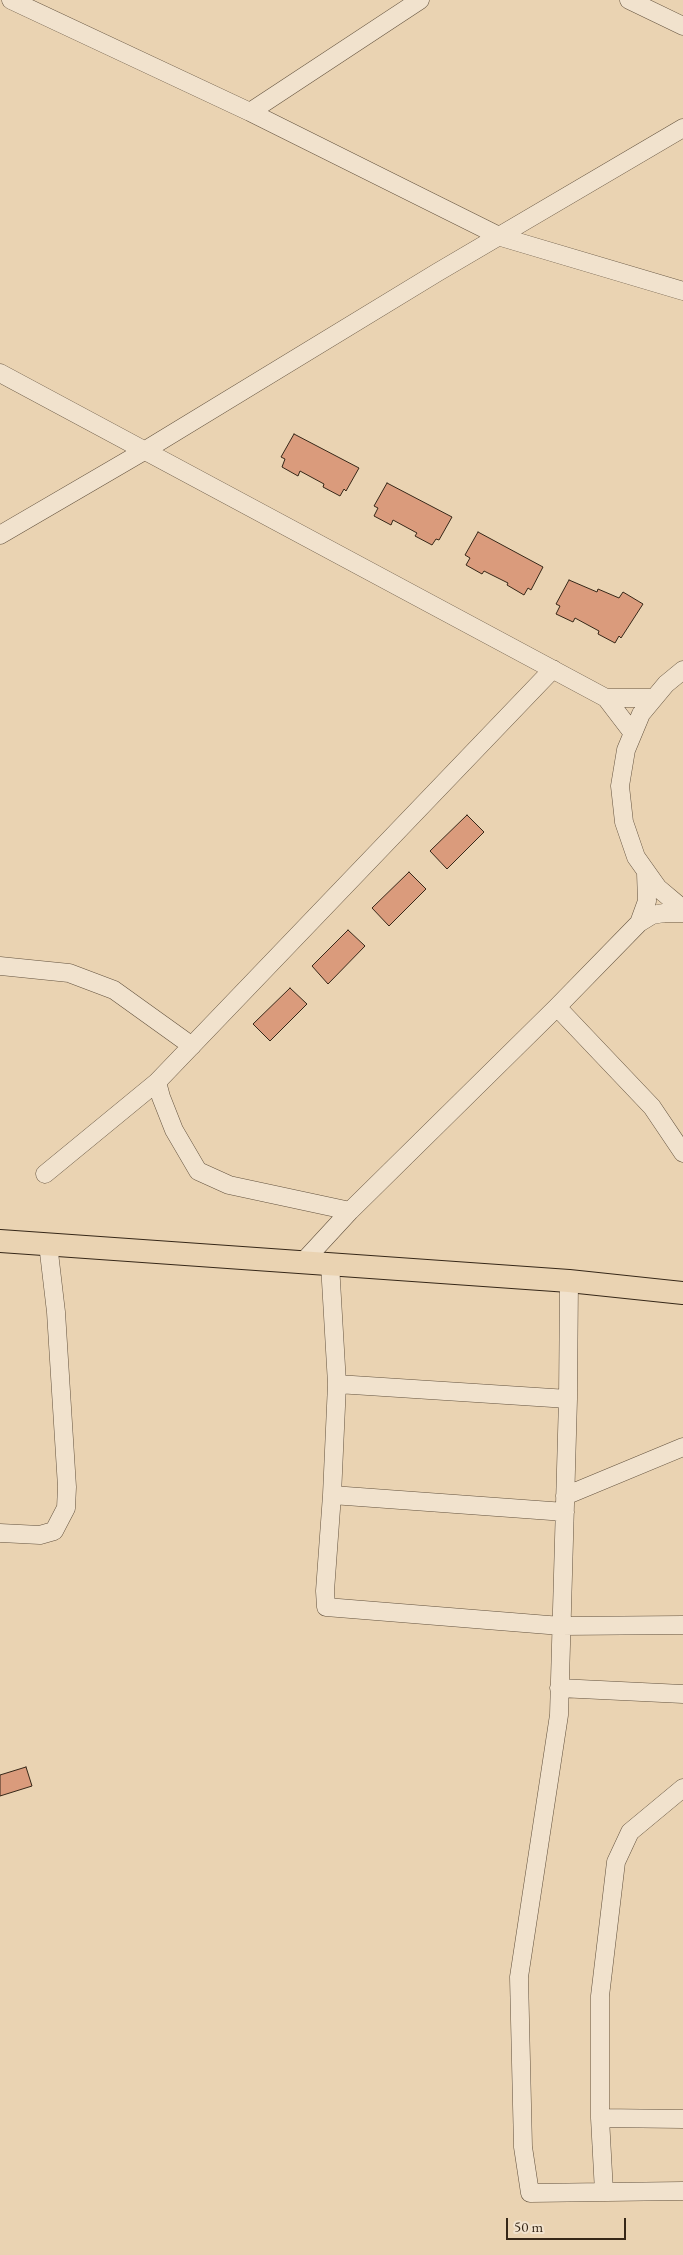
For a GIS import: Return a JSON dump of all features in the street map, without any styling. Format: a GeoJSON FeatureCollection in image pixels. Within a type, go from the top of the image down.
{"type":"FeatureCollection","features":[{"type":"Feature","properties":{"kind":"main road"},"geometry":{"type":"LineString","coordinates":[[0,1241],[570,1281],[683,1293]]}},
{"type":"Feature","properties":{"kind":"street"},"geometry":{"type":"LineString","coordinates":[[11,0],[250,112],[501,236],[683,290]]}},
{"type":"Feature","properties":{"kind":"street"},"geometry":{"type":"LineString","coordinates":[[250,112],[420,0]]}},
{"type":"Feature","properties":{"kind":"street"},"geometry":{"type":"LineString","coordinates":[[629,0],[683,26]]}},
{"type":"Feature","properties":{"kind":"street"},"geometry":{"type":"LineString","coordinates":[[0,535],[144,451],[438,272],[683,128]]}},
{"type":"Feature","properties":{"kind":"street"},"geometry":{"type":"LineString","coordinates":[[0,374],[606,698],[632,732]]}},
{"type":"Feature","properties":{"kind":"street"},"geometry":{"type":"LineString","coordinates":[[45,1174],[157,1082],[553,670]]}},
{"type":"Feature","properties":{"kind":"street"},"geometry":{"type":"LineString","coordinates":[[683,670],[653,698],[632,732],[622,768],[621,804],[629,840],[646,873],[658,888],[683,911]]}},
{"type":"Feature","properties":{"kind":"street"},"geometry":{"type":"LineString","coordinates":[[606,698],[653,698]]}},
{"type":"Feature","properties":{"kind":"street"},"geometry":{"type":"LineString","coordinates":[[639,923],[646,900],[646,873]]}},
{"type":"Feature","properties":{"kind":"street"},"geometry":{"type":"LineString","coordinates":[[302,1262],[350,1211],[557,1008],[639,923],[664,912],[683,911]]}},
{"type":"Feature","properties":{"kind":"street"},"geometry":{"type":"LineString","coordinates":[[0,966],[69,973],[114,990],[192,1046]]}},
{"type":"Feature","properties":{"kind":"street"},"geometry":{"type":"LineString","coordinates":[[557,1008],[652,1107],[683,1153]]}},
{"type":"Feature","properties":{"kind":"street"},"geometry":{"type":"LineString","coordinates":[[157,1082],[174,1130],[198,1171],[230,1185],[350,1211]]}},
{"type":"Feature","properties":{"kind":"street"},"geometry":{"type":"LineString","coordinates":[[0,1534],[40,1535],[54,1531],[66,1508],[67,1487],[56,1312],[48,1244]]}},
{"type":"Feature","properties":{"kind":"street"},"geometry":{"type":"LineString","coordinates":[[330,1264],[336,1384],[332,1496],[325,1591],[326,1607],[561,1626],[683,1625]]}},
{"type":"Feature","properties":{"kind":"street"},"geometry":{"type":"LineString","coordinates":[[570,1281],[559,1715],[519,1977],[524,2147],[530,2193],[683,2191]]}},
{"type":"Feature","properties":{"kind":"street"},"geometry":{"type":"LineString","coordinates":[[336,1384],[568,1399]]}},
{"type":"Feature","properties":{"kind":"street"},"geometry":{"type":"LineString","coordinates":[[332,1496],[565,1504],[683,1447]]}},
{"type":"Feature","properties":{"kind":"street"},"geometry":{"type":"LineString","coordinates":[[560,1688],[683,1694]]}},
{"type":"Feature","properties":{"kind":"street"},"geometry":{"type":"LineString","coordinates":[[604,2192],[600,2118],[600,1996],[606,1926],[616,1862],[630,1832],[683,1788]]}},
{"type":"Feature","properties":{"kind":"street"},"geometry":{"type":"LineString","coordinates":[[600,2118],[683,2119]]}},
{"type":"Feature","properties":{"kind":"building"},"geometry":{"type":"Polygon","coordinates":[[[294,434],[359,468],[346,491],[344,489],[340,496],[323,487],[324,484],[300,471],[298,476],[282,467],[285,459],[281,457],[294,434]]]}},
{"type":"Feature","properties":{"kind":"building"},"geometry":{"type":"Polygon","coordinates":[[[387,483],[452,517],[439,540],[436,539],[432,545],[415,536],[417,533],[393,520],[391,525],[374,516],[378,508],[374,506],[387,483]]]}},
{"type":"Feature","properties":{"kind":"building"},"geometry":{"type":"Polygon","coordinates":[[[478,532],[543,567],[531,590],[528,588],[524,595],[507,585],[508,583],[484,571],[482,574],[466,565],[470,558],[465,555],[478,532]]]}},
{"type":"Feature","properties":{"kind":"building"},"geometry":{"type":"Polygon","coordinates":[[[569,580],[597,592],[598,589],[619,598],[623,592],[643,604],[621,638],[619,636],[615,643],[598,634],[599,631],[575,618],[573,622],[556,614],[560,606],[556,604],[569,580]]]}},
{"type":"Feature","properties":{"kind":"building"},"geometry":{"type":"Polygon","coordinates":[[[467,815],[484,832],[447,869],[430,851],[467,815]]]}},
{"type":"Feature","properties":{"kind":"building"},"geometry":{"type":"Polygon","coordinates":[[[409,872],[426,889],[389,926],[372,908],[409,872]]]}},
{"type":"Feature","properties":{"kind":"building"},"geometry":{"type":"Polygon","coordinates":[[[348,930],[365,946],[328,984],[312,966],[348,930]]]}},
{"type":"Feature","properties":{"kind":"building"},"geometry":{"type":"Polygon","coordinates":[[[290,988],[307,1004],[270,1041],[253,1024],[290,988]]]}},
{"type":"Feature","properties":{"kind":"building"},"geometry":{"type":"Polygon","coordinates":[[[26,1767],[32,1786],[0,1796],[0,1775],[26,1767]]]}}]}
